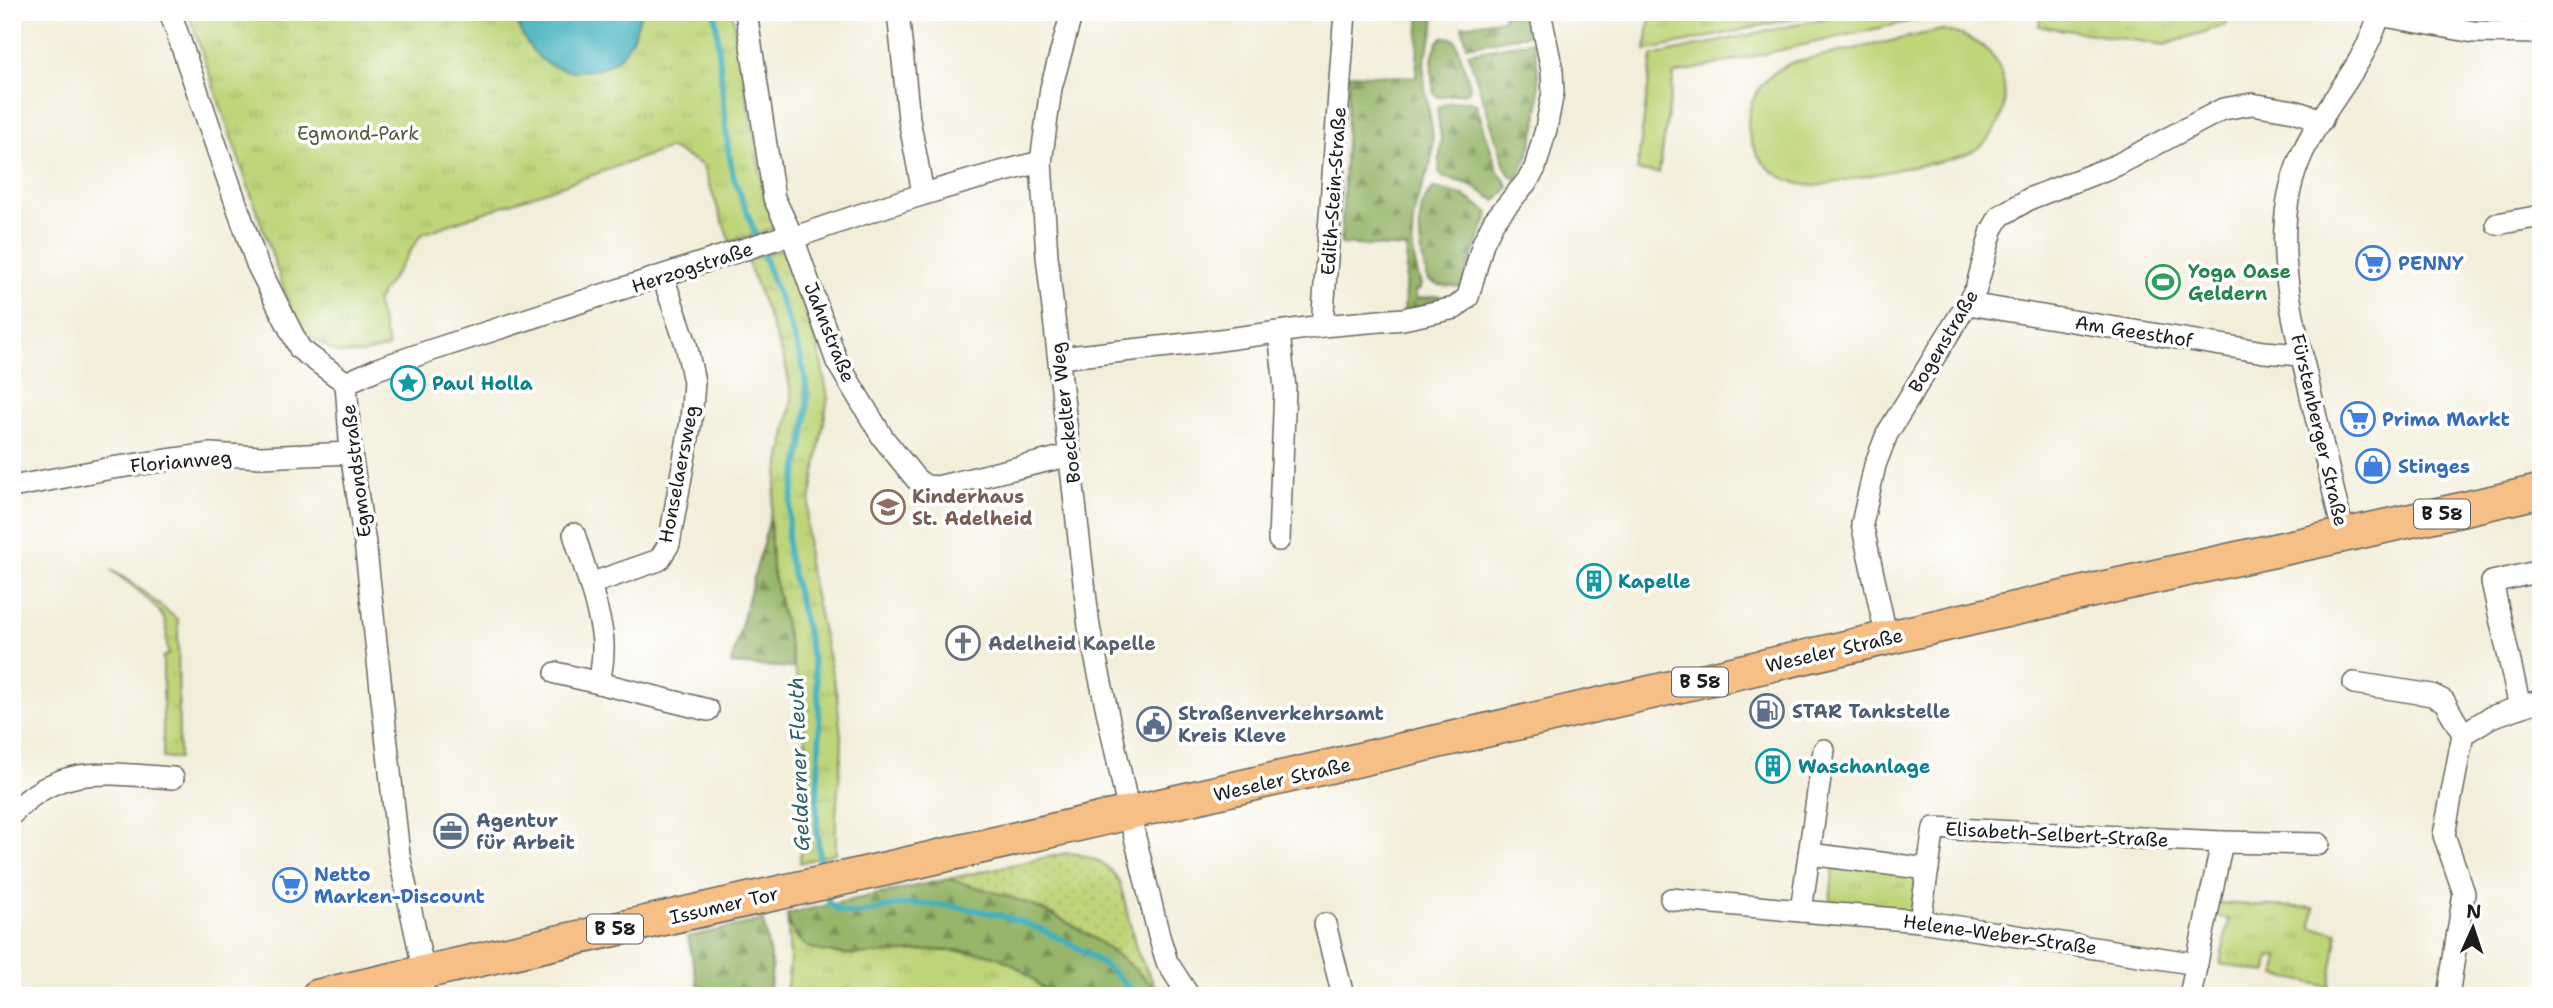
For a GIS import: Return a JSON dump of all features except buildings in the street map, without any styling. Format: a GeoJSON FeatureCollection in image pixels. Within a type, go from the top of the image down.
{"type":"FeatureCollection","features":[{"type":"Feature","properties":{"kind":"main road","name":"Weseler Straße"},"geometry":{"type":"LineString","coordinates":[[1129,813],[2140,580],[2541,491]]}},
{"type":"Feature","properties":{"kind":"main road","name":"Issumer Tor"},"geometry":{"type":"LineString","coordinates":[[318,996],[421,984],[806,886],[1129,813]]}},
{"type":"Feature","properties":{"kind":"street","name":"Egmondstraße"},"geometry":{"type":"LineString","coordinates":[[170,12],[257,264],[300,349],[346,383],[351,453],[366,550],[399,855],[421,984]]}},
{"type":"Feature","properties":{"kind":"street","name":"Jahnstraße"},"geometry":{"type":"LineString","coordinates":[[746,12],[774,198],[837,362],[883,438],[916,479],[926,486],[937,488],[1071,454]]}},
{"type":"Feature","properties":{"kind":"street"},"geometry":{"type":"LineString","coordinates":[[898,12],[909,119],[923,193]]}},
{"type":"Feature","properties":{"kind":"street","name":"Boeckelter Weg"},"geometry":{"type":"LineString","coordinates":[[1072,12],[1051,88],[1041,162],[1047,256],[1089,627],[1129,813],[1167,962],[1189,996]]}},
{"type":"Feature","properties":{"kind":"street","name":"Edith-Stein-Straße"},"geometry":{"type":"LineString","coordinates":[[1322,326],[1345,12]]}},
{"type":"Feature","properties":{"kind":"street"},"geometry":{"type":"LineString","coordinates":[[1059,358],[1322,326],[1403,319],[1455,308],[1468,297],[1483,243],[1494,221],[1535,168],[1553,92],[1552,70],[1540,12]]}},
{"type":"Feature","properties":{"kind":"street"},"geometry":{"type":"LineString","coordinates":[[2380,14],[2474,32],[2541,33]]}},
{"type":"Feature","properties":{"kind":"street","name":"Fürstenberger Straße"},"geometry":{"type":"LineString","coordinates":[[2344,536],[2302,355],[2286,272],[2285,215],[2298,163],[2308,141],[2359,63],[2380,14]]}},
{"type":"Feature","properties":{"kind":"street","name":"Bogenstraße"},"geometry":{"type":"LineString","coordinates":[[1886,639],[1863,532],[1863,516],[1875,465],[1887,434],[1976,289],[1992,230],[2000,216],[2031,198],[2117,165],[2222,109],[2252,104],[2294,111],[2322,120]]}},
{"type":"Feature","properties":{"kind":"street","name":"Herzogstraße"},"geometry":{"type":"LineString","coordinates":[[346,383],[432,350],[737,252],[976,177],[1041,162]]}},
{"type":"Feature","properties":{"kind":"street"},"geometry":{"type":"LineString","coordinates":[[2497,224],[2541,216]]}},
{"type":"Feature","properties":{"kind":"street","name":"Honselaersweg"},"geometry":{"type":"LineString","coordinates":[[590,584],[659,560],[669,544],[691,421],[694,382],[685,344],[663,277]]}},
{"type":"Feature","properties":{"kind":"street","name":"Am Geesthof"},"geometry":{"type":"LineString","coordinates":[[1968,304],[2264,352],[2302,355]]}},
{"type":"Feature","properties":{"kind":"street"},"geometry":{"type":"LineString","coordinates":[[1279,332],[1285,388],[1279,540]]}},
{"type":"Feature","properties":{"kind":"street","name":"Florianweg"},"geometry":{"type":"LineString","coordinates":[[12,487],[112,467],[210,454],[261,457],[351,453]]}},
{"type":"Feature","properties":{"kind":"street"},"geometry":{"type":"LineString","coordinates":[[574,534],[605,640],[599,683]]}},
{"type":"Feature","properties":{"kind":"street"},"geometry":{"type":"LineString","coordinates":[[2520,707],[2492,582],[2541,571]]}},
{"type":"Feature","properties":{"kind":"street"},"geometry":{"type":"LineString","coordinates":[[556,673],[708,710]]}},
{"type":"Feature","properties":{"kind":"street"},"geometry":{"type":"LineString","coordinates":[[2354,683],[2432,695],[2444,701],[2463,734],[2444,835],[2464,893],[2448,996]]}},
{"type":"Feature","properties":{"kind":"street"},"geometry":{"type":"LineString","coordinates":[[2463,734],[2491,717],[2541,700]]}},
{"type":"Feature","properties":{"kind":"street"},"geometry":{"type":"LineString","coordinates":[[1801,911],[1824,750]]}},
{"type":"Feature","properties":{"kind":"street"},"geometry":{"type":"LineString","coordinates":[[12,814],[35,792],[73,776],[173,778]]}},
{"type":"Feature","properties":{"kind":"street","name":"Elisabeth-Selbert-Straße"},"geometry":{"type":"LineString","coordinates":[[1920,921],[1934,828],[2319,844]]}},
{"type":"Feature","properties":{"kind":"street"},"geometry":{"type":"LineString","coordinates":[[2190,996],[2222,842]]}},
{"type":"Feature","properties":{"kind":"street"},"geometry":{"type":"LineString","coordinates":[[1810,854],[1928,869]]}},
{"type":"Feature","properties":{"kind":"street","name":"Helene-Weber-Straße"},"geometry":{"type":"LineString","coordinates":[[1671,899],[1920,921],[2197,964]]}},
{"type":"Feature","properties":{"kind":"street"},"geometry":{"type":"LineString","coordinates":[[1325,923],[1343,996]]}},
{"type":"Feature","properties":{"kind":"green space","name":"Egmond-Park"},"geometry":{"type":"Polygon","coordinates":[[[188,12],[732,12],[765,199],[777,227],[730,242],[702,165],[670,148],[422,234],[376,302],[389,347],[362,354],[337,353],[307,335],[291,310],[188,12]]]}},
{"type":"Feature","properties":{"kind":"green space"},"geometry":{"type":"Polygon","coordinates":[[[1420,12],[1433,12],[1434,19],[1424,64],[1433,144],[1431,162],[1412,226],[1413,249],[1421,285],[1419,290],[1415,291],[1417,299],[1436,296],[1449,298],[1404,311],[1407,248],[1341,244],[1349,74],[1416,77],[1420,12]]]}},
{"type":"Feature","properties":{"kind":"green space"},"geometry":{"type":"Polygon","coordinates":[[[1503,12],[1525,12],[1531,34],[1467,46],[1462,26],[1504,19],[1503,12]]]}},
{"type":"Feature","properties":{"kind":"green space"},"geometry":{"type":"Polygon","coordinates":[[[1651,12],[1825,12],[1645,51],[1651,12]]]}},
{"type":"Feature","properties":{"kind":"green space"},"geometry":{"type":"Polygon","coordinates":[[[1852,12],[1951,12],[1674,74],[1659,173],[1637,171],[1652,56],[1852,12]]]}},
{"type":"Feature","properties":{"kind":"green space"},"geometry":{"type":"Polygon","coordinates":[[[2041,12],[2230,12],[2226,25],[2164,45],[2039,26],[2041,12]]]}},
{"type":"Feature","properties":{"kind":"green space"},"geometry":{"type":"Polygon","coordinates":[[[1942,30],[1962,35],[1980,44],[1993,57],[2002,76],[2004,98],[2000,119],[1990,137],[1973,151],[1946,160],[1814,186],[1789,180],[1769,168],[1756,152],[1749,133],[1749,113],[1756,94],[1771,76],[1793,62],[1942,30]]]}},
{"type":"Feature","properties":{"kind":"green space"},"geometry":{"type":"Polygon","coordinates":[[[1442,37],[1456,41],[1470,86],[1468,92],[1438,97],[1434,94],[1433,56],[1442,37]]]}},
{"type":"Feature","properties":{"kind":"green space"},"geometry":{"type":"Polygon","coordinates":[[[1533,41],[1539,77],[1538,112],[1531,146],[1516,180],[1505,166],[1468,53],[1533,41]]]}},
{"type":"Feature","properties":{"kind":"green space"},"geometry":{"type":"Polygon","coordinates":[[[1469,100],[1476,104],[1498,171],[1509,187],[1496,201],[1469,184],[1443,177],[1439,172],[1441,138],[1437,108],[1447,103],[1469,100]]]}},
{"type":"Feature","properties":{"kind":"green space"},"geometry":{"type":"Polygon","coordinates":[[[1434,188],[1463,195],[1489,213],[1461,287],[1438,285],[1428,280],[1425,270],[1420,219],[1422,206],[1434,188]]]}},
{"type":"Feature","properties":{"kind":"green space"},"geometry":{"type":"Polygon","coordinates":[[[782,249],[819,350],[828,398],[807,519],[808,563],[837,696],[842,746],[836,815],[836,853],[800,863],[807,757],[801,697],[772,567],[770,517],[792,399],[785,362],[747,260],[782,249]]]}},
{"type":"Feature","properties":{"kind":"green space"},"geometry":{"type":"Polygon","coordinates":[[[770,517],[772,567],[794,668],[731,664],[770,517]]]}},
{"type":"Feature","properties":{"kind":"green space"},"geometry":{"type":"Polygon","coordinates":[[[111,570],[134,584],[178,620],[179,758],[163,758],[163,657],[169,654],[165,621],[149,600],[111,570]]]}},
{"type":"Feature","properties":{"kind":"green space"},"geometry":{"type":"Polygon","coordinates":[[[1066,853],[1098,861],[1116,876],[1137,952],[1158,991],[1105,946],[1061,919],[1009,897],[948,879],[1066,853]]]}},
{"type":"Feature","properties":{"kind":"green space"},"geometry":{"type":"Polygon","coordinates":[[[1834,862],[1917,874],[1911,913],[1830,902],[1834,862]]]}},
{"type":"Feature","properties":{"kind":"green space"},"geometry":{"type":"Polygon","coordinates":[[[948,879],[1021,901],[1061,919],[1108,948],[1163,996],[1051,996],[1010,963],[994,956],[972,952],[949,950],[877,954],[831,953],[802,943],[792,930],[787,914],[948,879]]]}},
{"type":"Feature","properties":{"kind":"green space"},"geometry":{"type":"Polygon","coordinates":[[[2217,903],[2314,908],[2312,928],[2338,932],[2329,987],[2276,975],[2278,957],[2269,956],[2267,973],[2220,964],[2229,919],[2214,916],[2217,903]]]}},
{"type":"Feature","properties":{"kind":"green space"},"geometry":{"type":"Polygon","coordinates":[[[787,914],[790,927],[851,954],[922,950],[995,956],[1028,974],[1051,996],[786,996],[790,959],[787,914]]]}},
{"type":"Feature","properties":{"kind":"green space"},"geometry":{"type":"Polygon","coordinates":[[[763,920],[772,967],[769,996],[688,996],[698,987],[688,937],[763,920]]]}},
{"type":"Feature","properties":{"kind":"water"},"geometry":{"type":"Polygon","coordinates":[[[512,12],[641,12],[633,37],[620,56],[602,68],[576,71],[548,64],[539,57],[525,39],[512,12]]]}},
{"type":"Feature","properties":{"kind":"waterway","name":"Gelderner Fleuth"},"geometry":{"type":"LineString","coordinates":[[715,12],[733,175],[793,334],[806,388],[806,421],[789,515],[788,554],[817,686],[817,829],[823,874]]}},
{"type":"Feature","properties":{"kind":"waterway","name":"Gelderner Fleuth"},"geometry":{"type":"LineString","coordinates":[[827,891],[829,903],[848,913],[900,905],[930,904],[980,911],[1023,922],[1086,953],[1122,980],[1137,996]]}},
{"type":"Feature","properties":{"kind":"place","name":"PENNY"},"geometry":{"type":"Point","coordinates":[2373,263]}},
{"type":"Feature","properties":{"kind":"place","name":"Yoga Oase Geldern"},"geometry":{"type":"Point","coordinates":[2163,282]}},
{"type":"Feature","properties":{"kind":"place","name":"Paul Holla"},"geometry":{"type":"Point","coordinates":[408,383]}},
{"type":"Feature","properties":{"kind":"place","name":"Prima Markt"},"geometry":{"type":"Point","coordinates":[2358,419]}},
{"type":"Feature","properties":{"kind":"place","name":"Stinges"},"geometry":{"type":"Point","coordinates":[2373,466]}},
{"type":"Feature","properties":{"kind":"place","name":"Kinderhaus St. Adelheid"},"geometry":{"type":"Point","coordinates":[888,507]}},
{"type":"Feature","properties":{"kind":"place","name":"Kapelle"},"geometry":{"type":"Point","coordinates":[1594,581]}},
{"type":"Feature","properties":{"kind":"place","name":"Adelheid Kapelle"},"geometry":{"type":"Point","coordinates":[963,643]}},
{"type":"Feature","properties":{"kind":"place","name":"STAR Tankstelle"},"geometry":{"type":"Point","coordinates":[1767,711]}},
{"type":"Feature","properties":{"kind":"place","name":"Straßenverkehrsamt Kreis Kleve"},"geometry":{"type":"Point","coordinates":[1154,724]}},
{"type":"Feature","properties":{"kind":"place","name":"Waschanlage"},"geometry":{"type":"Point","coordinates":[1773,766]}},
{"type":"Feature","properties":{"kind":"place","name":"Agentur für Arbeit"},"geometry":{"type":"Point","coordinates":[451,831]}},
{"type":"Feature","properties":{"kind":"place","name":"Netto Marken-Discount"},"geometry":{"type":"Point","coordinates":[290,885]}}]}
